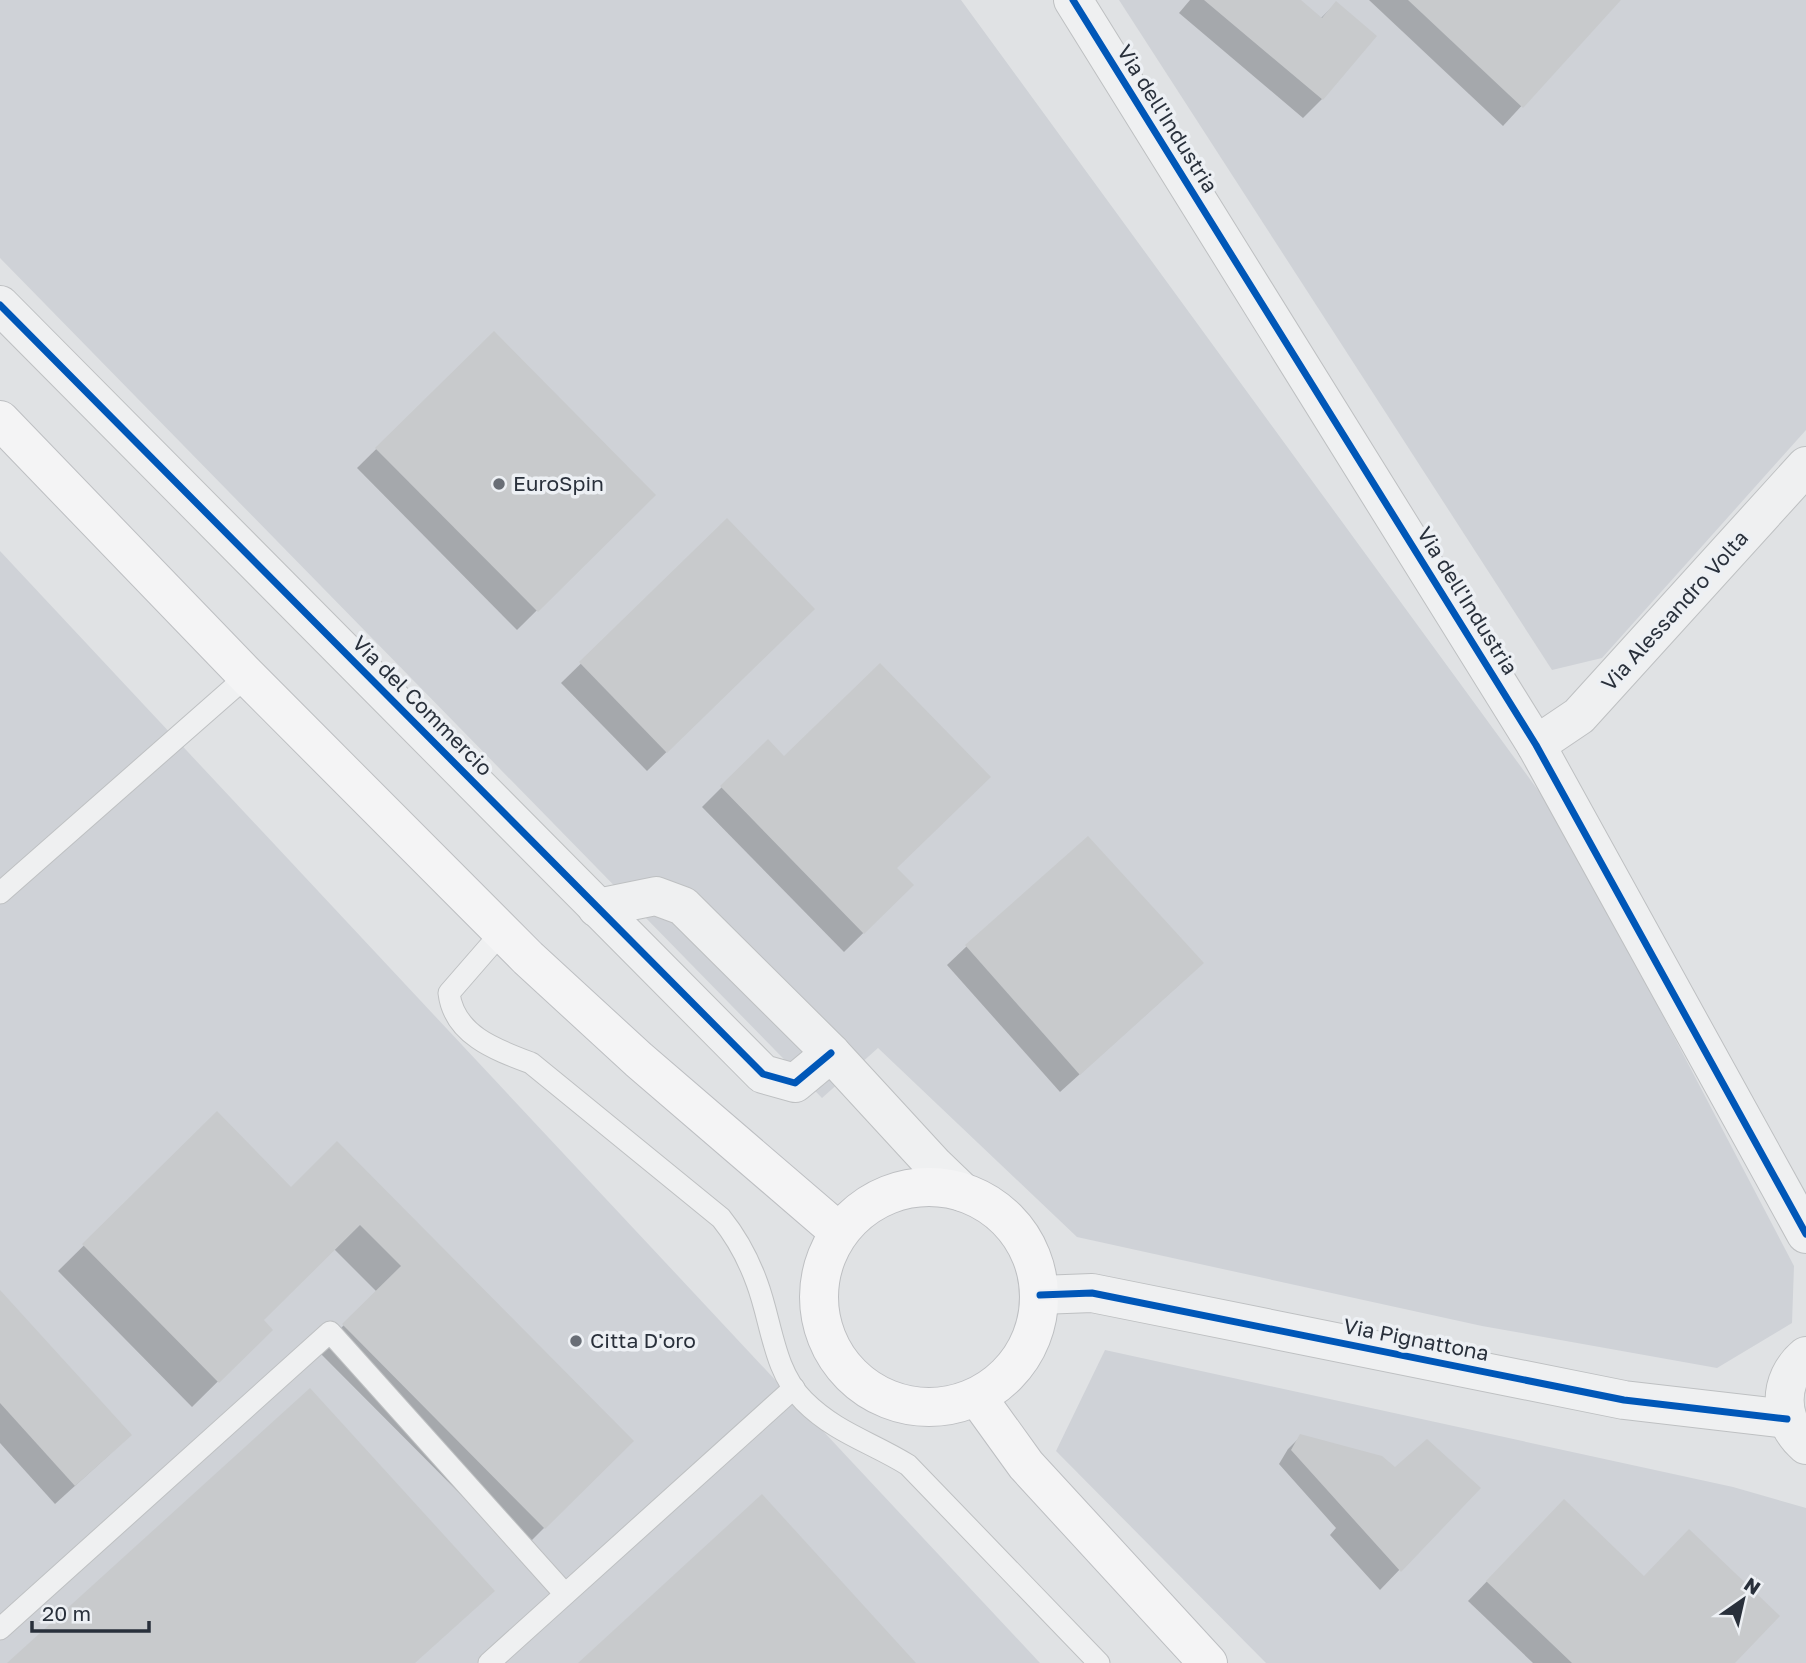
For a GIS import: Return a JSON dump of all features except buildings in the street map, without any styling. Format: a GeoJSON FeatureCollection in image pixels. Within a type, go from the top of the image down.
{"type":"FeatureCollection","features":[{"type":"Feature","properties":{"kind":"main road"},"geometry":{"type":"LineString","coordinates":[[0,420],[247,676],[502,932],[639,1060],[839,1232]]}},
{"type":"Feature","properties":{"kind":"main road"},"geometry":{"type":"LineString","coordinates":[[939,1187],[962,1192],[987,1203],[1009,1221],[1025,1243],[1035,1268],[1040,1295],[1030,1344],[1016,1366],[998,1384],[977,1397],[952,1405],[925,1408],[900,1404],[864,1386],[853,1378],[836,1358],[825,1334],[819,1308],[820,1281],[827,1255],[839,1232],[864,1208],[894,1192],[939,1187]]}},
{"type":"Feature","properties":{"kind":"main road"},"geometry":{"type":"LineString","coordinates":[[977,1397],[1026,1465],[1208,1663]]}},
{"type":"Feature","properties":{"kind":"street","name":"Via dell'Industria"},"geometry":{"type":"LineString","coordinates":[[1073,0],[1536,745],[1806,1234]]}},
{"type":"Feature","properties":{"kind":"street","name":"Via del Commercio"},"geometry":{"type":"LineString","coordinates":[[0,304],[763,1074],[795,1083],[831,1053]]}},
{"type":"Feature","properties":{"kind":"street","name":"Via Alessandro Volta"},"geometry":{"type":"LineString","coordinates":[[1536,745],[1579,716],[1806,466]]}},
{"type":"Feature","properties":{"kind":"street"},"geometry":{"type":"LineString","coordinates":[[597,908],[656,896],[683,906],[831,1053],[962,1192]]}},
{"type":"Feature","properties":{"kind":"street","name":"Via Pignattona"},"geometry":{"type":"LineString","coordinates":[[1040,1295],[1092,1293],[1796,1432]]}},
{"type":"Feature","properties":{"kind":"street"},"geometry":{"type":"LineString","coordinates":[[1796,1432],[1782,1402],[1786,1385],[1797,1363],[1806,1356]]}},
{"type":"Feature","properties":{"kind":"lane"},"geometry":{"type":"LineString","coordinates":[[0,893],[247,676]]}},
{"type":"Feature","properties":{"kind":"lane"},"geometry":{"type":"LineString","coordinates":[[502,932],[449,993],[450,1008],[458,1022],[477,1038],[531,1063],[721,1218],[741,1244],[758,1284],[786,1377],[803,1400],[830,1425],[859,1441],[885,1450],[908,1465],[1098,1663]]}},
{"type":"Feature","properties":{"kind":"lane"},"geometry":{"type":"LineString","coordinates":[[0,1629],[330,1332],[565,1594]]}},
{"type":"Feature","properties":{"kind":"lane"},"geometry":{"type":"LineString","coordinates":[[489,1663],[794,1388]]}},
{"type":"Feature","properties":{"kind":"shaded area"},"geometry":{"type":"Polygon","coordinates":[[[0,0],[961,0],[1562,823],[1794,1266],[1792,1323],[1717,1368],[1482,1326],[1077,1237],[878,1048],[822,1098],[0,258],[0,0]]]}},
{"type":"Feature","properties":{"kind":"shaded area"},"geometry":{"type":"Polygon","coordinates":[[[1119,0],[1806,0],[1806,430],[1602,658],[1552,670],[1119,0]]]}},
{"type":"Feature","properties":{"kind":"shaded area"},"geometry":{"type":"Polygon","coordinates":[[[0,551],[1040,1663],[0,1663],[0,551]]]}},
{"type":"Feature","properties":{"kind":"shaded area"},"geometry":{"type":"Polygon","coordinates":[[[1105,1350],[1733,1487],[1806,1508],[1806,1663],[1266,1663],[1056,1451],[1105,1350]]]}},
{"type":"Feature","properties":{"kind":"cycle path"},"geometry":{"type":"LineString","coordinates":[[1073,0],[1536,745],[1806,1234]]}},
{"type":"Feature","properties":{"kind":"cycle path"},"geometry":{"type":"LineString","coordinates":[[0,305],[763,1074],[795,1083],[831,1053]]}},
{"type":"Feature","properties":{"kind":"cycle path"},"geometry":{"type":"LineString","coordinates":[[1040,1295],[1092,1293],[1624,1400],[1787,1419]]}},
{"type":"Feature","properties":{"kind":"place","name":"EuroSpin"},"geometry":{"type":"Point","coordinates":[499,484]}},
{"type":"Feature","properties":{"kind":"place","name":"Citta D'oro"},"geometry":{"type":"Point","coordinates":[576,1341]}}]}
